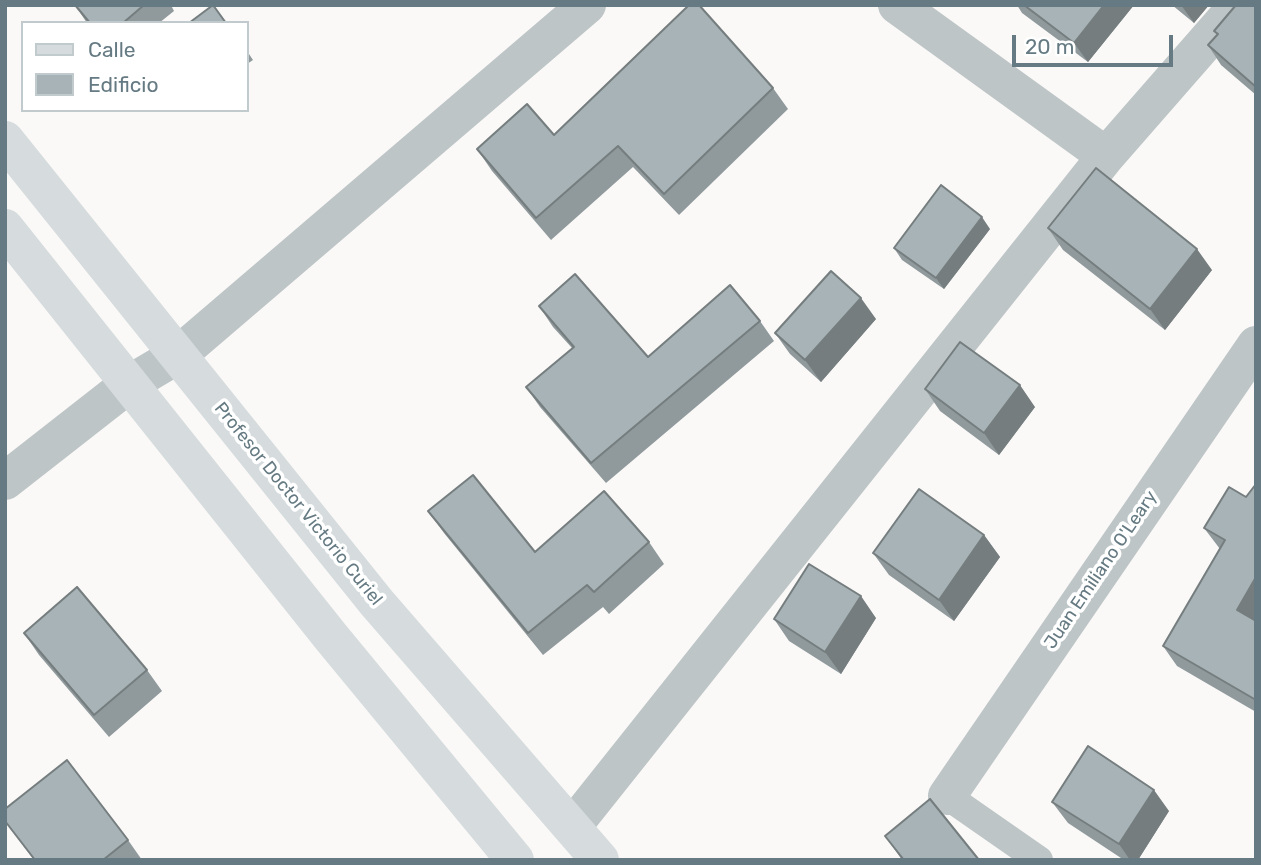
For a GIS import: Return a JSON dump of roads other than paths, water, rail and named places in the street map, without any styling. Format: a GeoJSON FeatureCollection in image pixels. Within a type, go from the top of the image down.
{"type":"FeatureCollection","features":[{"type":"Feature","properties":{"kind":"main road","name":"Profesor Doctor Victorio Curiel"},"geometry":{"type":"LineString","coordinates":[[5,140],[377,603],[600,860]]}},
{"type":"Feature","properties":{"kind":"main road"},"geometry":{"type":"LineString","coordinates":[[5,228],[331,638],[515,860]]}},
{"type":"Feature","properties":{"kind":"street"},"geometry":{"type":"LineString","coordinates":[[5,481],[129,384],[178,355],[587,5]]}},
{"type":"Feature","properties":{"kind":"street"},"geometry":{"type":"LineString","coordinates":[[898,5],[1105,156]]}},
{"type":"Feature","properties":{"kind":"street"},"geometry":{"type":"LineString","coordinates":[[572,827],[1105,156],[1238,5]]}},
{"type":"Feature","properties":{"kind":"street","name":"Juan Emiliano O'Leary"},"geometry":{"type":"LineString","coordinates":[[947,796],[1256,345]]}},
{"type":"Feature","properties":{"kind":"lane"},"geometry":{"type":"LineString","coordinates":[[947,796],[1039,860]]}}]}
